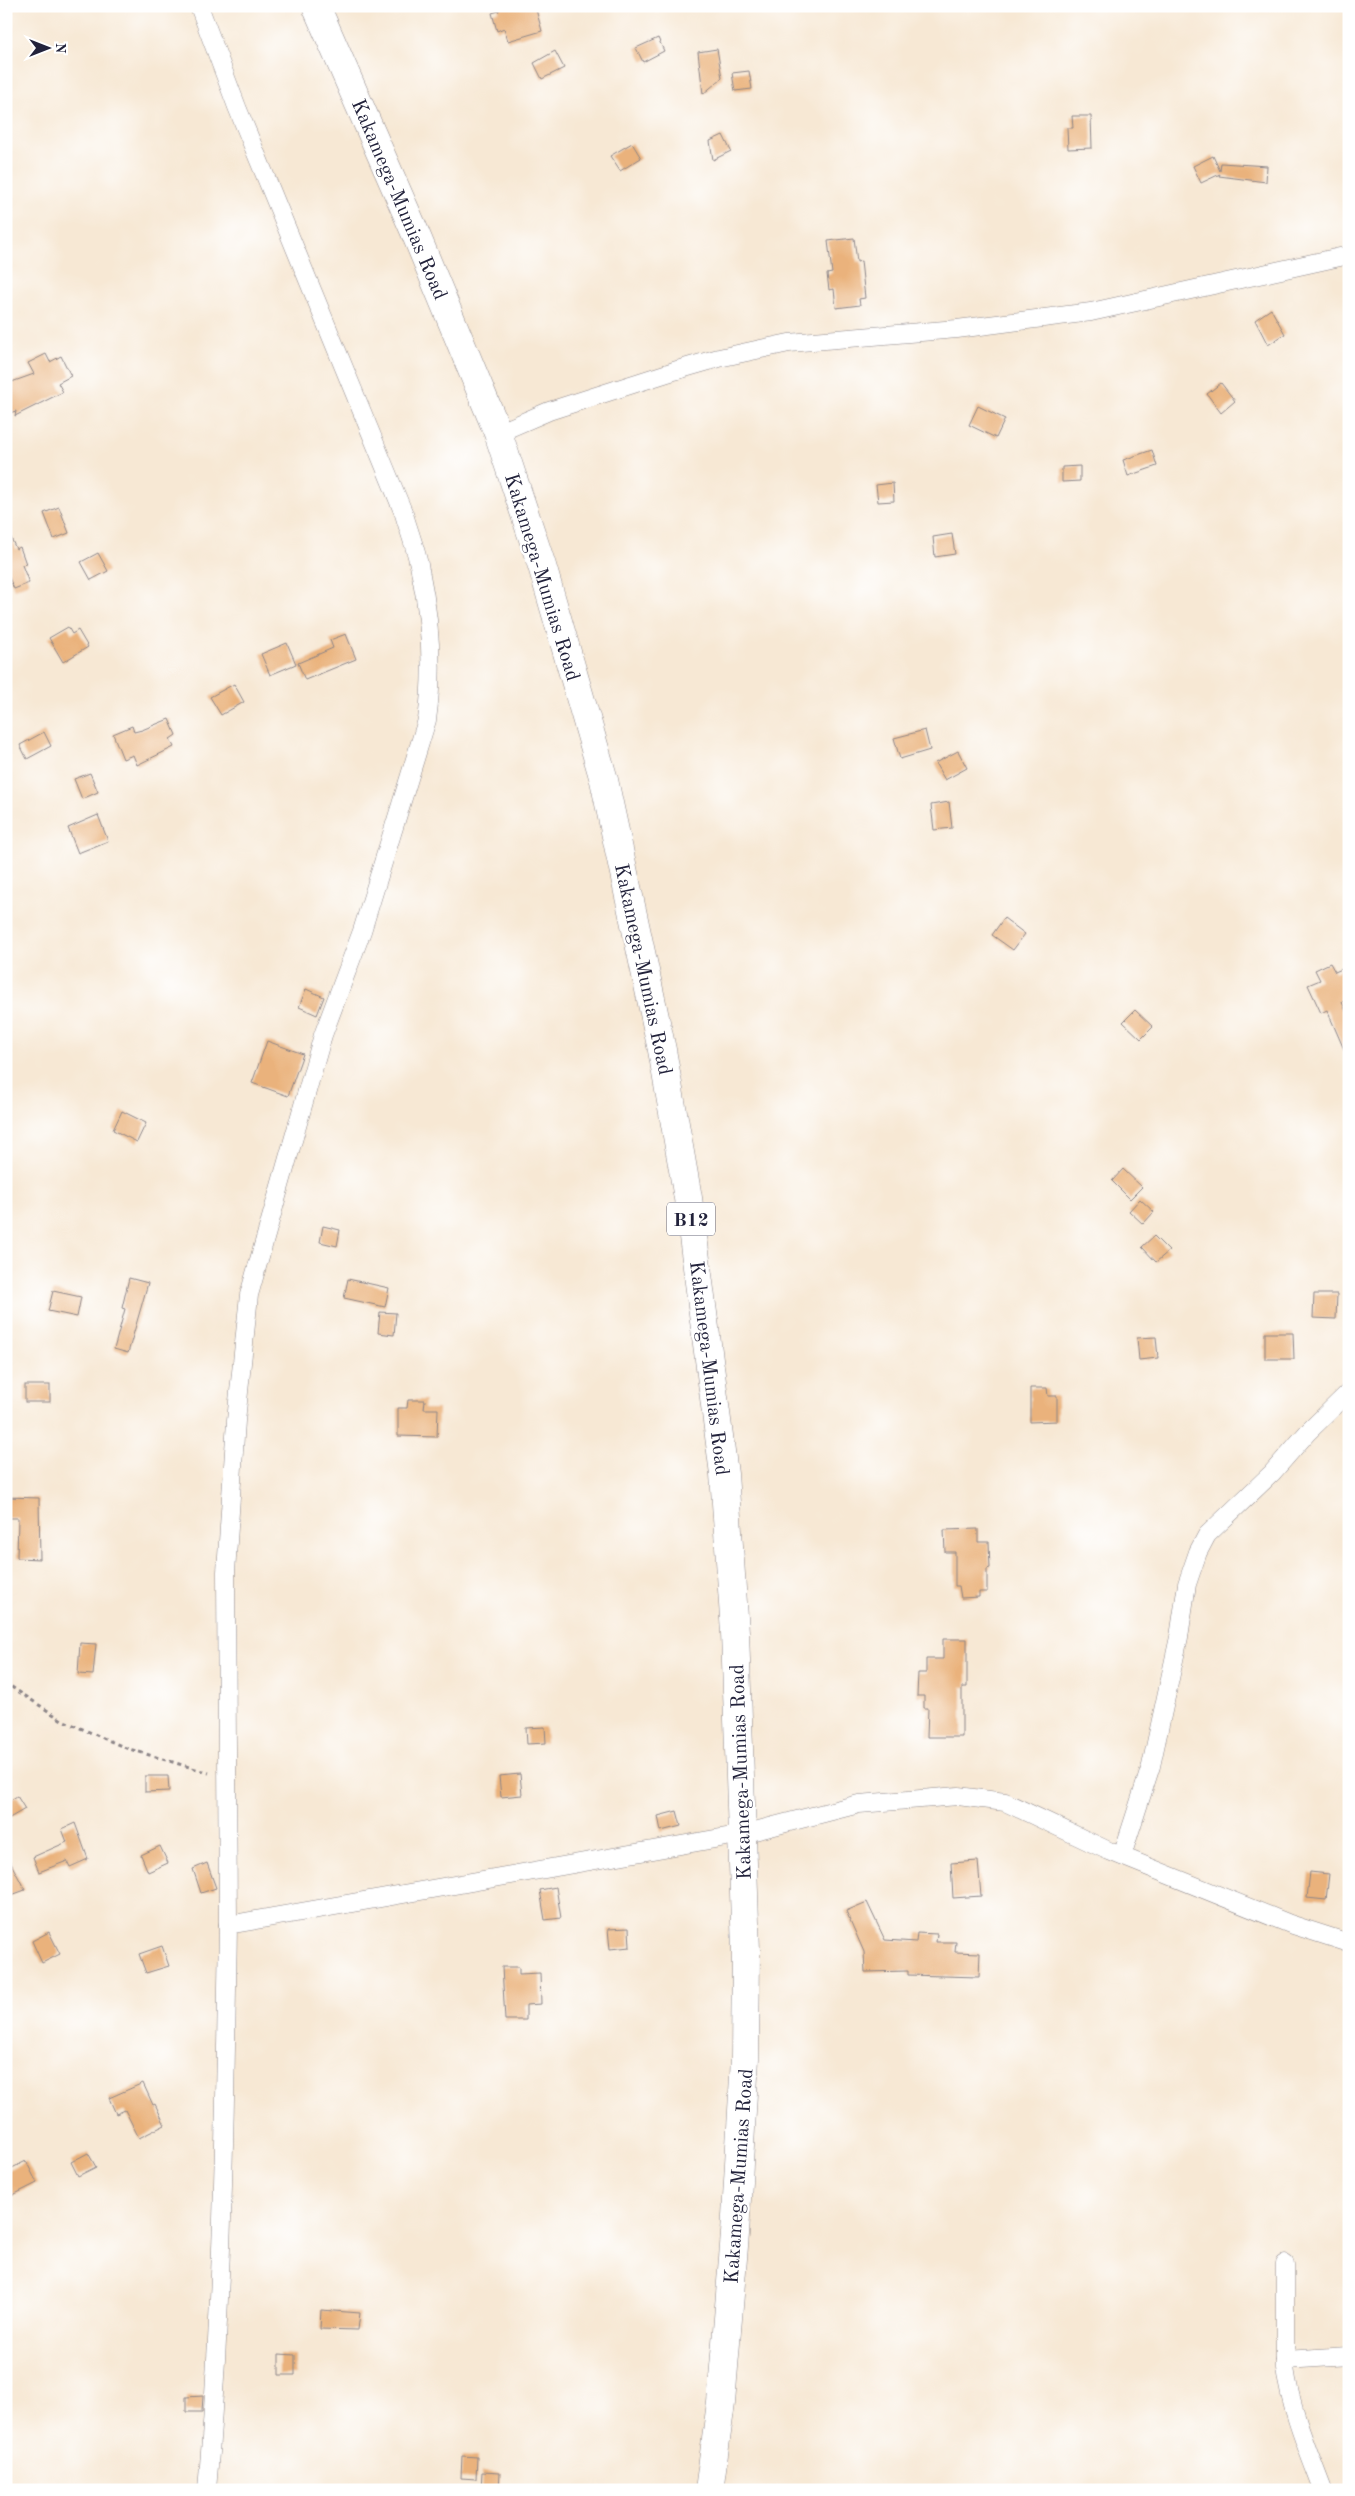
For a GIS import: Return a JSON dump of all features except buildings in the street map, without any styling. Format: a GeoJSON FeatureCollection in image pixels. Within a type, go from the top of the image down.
{"type":"FeatureCollection","features":[{"type":"Feature","properties":{"kind":"highway","name":"Kakamega-Mumias Road"},"geometry":{"type":"LineString","coordinates":[[316,6],[414,230],[498,433],[542,566],[604,780],[662,1050],[690,1207],[724,1474],[735,1632],[746,1951],[746,2058],[735,2234],[721,2402],[709,2490]]}},
{"type":"Feature","properties":{"kind":"street"},"geometry":{"type":"LineString","coordinates":[[199,6],[236,107],[404,514],[420,569],[430,648],[431,691],[427,720],[362,931],[323,1035],[249,1295],[237,1412],[226,1572],[228,1925],[225,2134],[215,2401],[207,2490]]}},
{"type":"Feature","properties":{"kind":"street"},"geometry":{"type":"LineString","coordinates":[[498,433],[549,412],[674,371],[771,347],[855,336],[957,329],[1091,312],[1349,255]]}},
{"type":"Feature","properties":{"kind":"street"},"geometry":{"type":"LineString","coordinates":[[1122,1856],[1151,1766],[1179,1637],[1187,1584],[1198,1552],[1207,1535],[1272,1473],[1307,1433],[1349,1392]]}},
{"type":"Feature","properties":{"kind":"street"},"geometry":{"type":"LineString","coordinates":[[228,1925],[743,1834],[859,1804],[958,1796],[1005,1802],[1122,1856],[1290,1924],[1349,1943]]}},
{"type":"Feature","properties":{"kind":"street"},"geometry":{"type":"LineString","coordinates":[[1285,2264],[1285,2360],[1292,2402],[1323,2490]]}},
{"type":"Feature","properties":{"kind":"street"},"geometry":{"type":"LineString","coordinates":[[1285,2360],[1349,2356]]}},
{"type":"Feature","properties":{"kind":"path"},"geometry":{"type":"LineString","coordinates":[[6,1681],[10,1686],[62,1720],[126,1748],[226,1778]]}}]}
